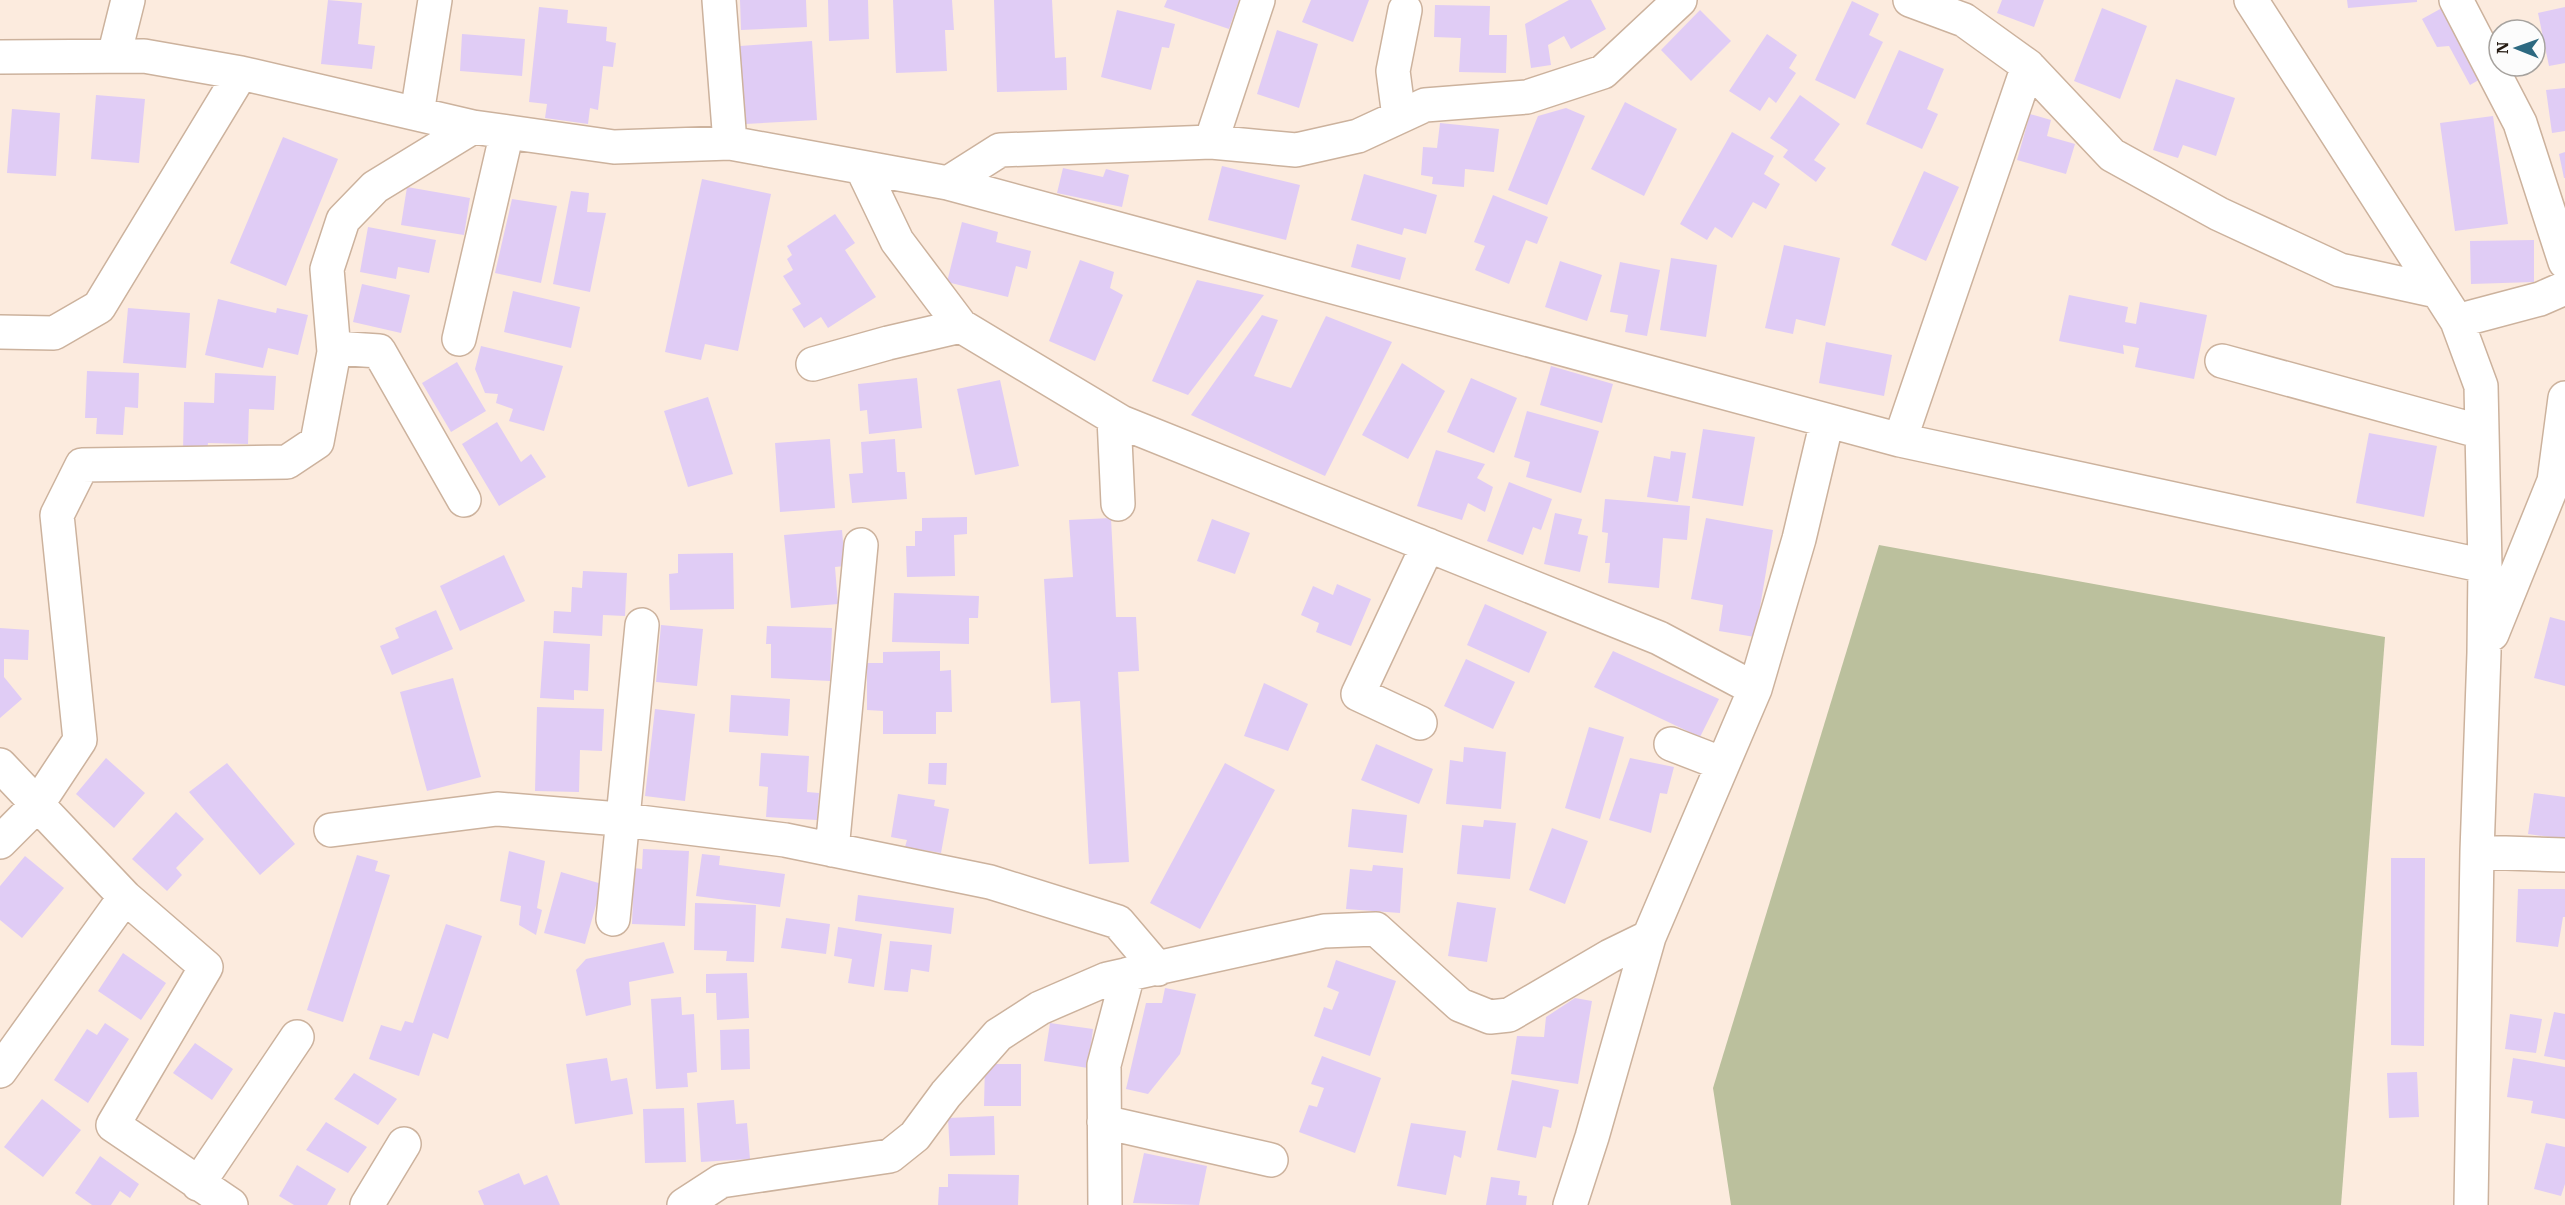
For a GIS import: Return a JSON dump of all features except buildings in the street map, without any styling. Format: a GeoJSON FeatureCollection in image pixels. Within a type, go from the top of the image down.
{"type":"FeatureCollection","features":[{"type":"Feature","properties":{"kind":"street"},"geometry":{"type":"LineString","coordinates":[[114,56],[128,0]]}},
{"type":"Feature","properties":{"kind":"street"},"geometry":{"type":"LineString","coordinates":[[417,114],[435,0]]}},
{"type":"Feature","properties":{"kind":"street"},"geometry":{"type":"LineString","coordinates":[[719,0],[730,143]]}},
{"type":"Feature","properties":{"kind":"street"},"geometry":{"type":"LineString","coordinates":[[1211,142],[1258,0]]}},
{"type":"Feature","properties":{"kind":"street"},"geometry":{"type":"LineString","coordinates":[[948,183],[1000,150],[1211,142],[1296,150],[1358,136],[1425,105],[1527,97],[1603,72],[1680,0]]}},
{"type":"Feature","properties":{"kind":"street"},"geometry":{"type":"LineString","coordinates":[[1910,0],[1964,20],[2028,66],[2112,155],[2219,214],[2340,270],[2436,291]]}},
{"type":"Feature","properties":{"kind":"street"},"geometry":{"type":"LineString","coordinates":[[2251,0],[2457,321],[2481,386],[2485,566],[2484,653],[2476,852],[2471,1205]]}},
{"type":"Feature","properties":{"kind":"street"},"geometry":{"type":"LineString","coordinates":[[2456,0],[2520,123],[2565,262]]}},
{"type":"Feature","properties":{"kind":"street"},"geometry":{"type":"LineString","coordinates":[[1399,117],[1393,71],[1405,10]]}},
{"type":"Feature","properties":{"kind":"street"},"geometry":{"type":"LineString","coordinates":[[0,57],[144,56],[241,73],[473,127],[614,147],[730,143],[948,183],[1900,440],[2485,566]]}},
{"type":"Feature","properties":{"kind":"street"},"geometry":{"type":"LineString","coordinates":[[1900,440],[2028,66]]}},
{"type":"Feature","properties":{"kind":"street"},"geometry":{"type":"LineString","coordinates":[[0,332],[54,333],[99,307],[241,73]]}},
{"type":"Feature","properties":{"kind":"street"},"geometry":{"type":"LineString","coordinates":[[0,842],[37,805],[80,740],[57,515],[82,465],[287,462],[317,442],[334,348],[327,269],[344,220],[375,187],[473,127]]}},
{"type":"Feature","properties":{"kind":"street"},"geometry":{"type":"LineString","coordinates":[[459,339],[507,132]]}},
{"type":"Feature","properties":{"kind":"street"},"geometry":{"type":"LineString","coordinates":[[861,168],[897,241],[961,326],[1114,418],[1659,638],[1755,689]]}},
{"type":"Feature","properties":{"kind":"street"},"geometry":{"type":"LineString","coordinates":[[2457,321],[2540,299],[2565,288]]}},
{"type":"Feature","properties":{"kind":"street"},"geometry":{"type":"LineString","coordinates":[[813,364],[961,326]]}},
{"type":"Feature","properties":{"kind":"street"},"geometry":{"type":"LineString","coordinates":[[334,348],[379,351],[464,500]]}},
{"type":"Feature","properties":{"kind":"street"},"geometry":{"type":"LineString","coordinates":[[2222,361],[2482,432]]}},
{"type":"Feature","properties":{"kind":"street"},"geometry":{"type":"LineString","coordinates":[[2484,653],[2554,481],[2565,398]]}},
{"type":"Feature","properties":{"kind":"street"},"geometry":{"type":"LineString","coordinates":[[1114,418],[1118,504]]}},
{"type":"Feature","properties":{"kind":"street"},"geometry":{"type":"LineString","coordinates":[[1570,1205],[1592,1137],[1649,937],[1755,689],[1799,539],[1827,421]]}},
{"type":"Feature","properties":{"kind":"street"},"geometry":{"type":"LineString","coordinates":[[832,850],[861,544]]}},
{"type":"Feature","properties":{"kind":"street"},"geometry":{"type":"LineString","coordinates":[[1420,723],[1358,694],[1428,545]]}},
{"type":"Feature","properties":{"kind":"street"},"geometry":{"type":"LineString","coordinates":[[613,919],[642,625]]}},
{"type":"Feature","properties":{"kind":"street"},"geometry":{"type":"LineString","coordinates":[[1671,744],[1723,764]]}},
{"type":"Feature","properties":{"kind":"street"},"geometry":{"type":"LineString","coordinates":[[0,765],[125,897],[206,968],[113,1125],[231,1205]]}},
{"type":"Feature","properties":{"kind":"street"},"geometry":{"type":"LineString","coordinates":[[331,830],[497,809],[621,820],[785,840],[990,882],[1118,922],[1143,972],[1104,1065],[1105,1205]]}},
{"type":"Feature","properties":{"kind":"street"},"geometry":{"type":"LineString","coordinates":[[2476,852],[2565,855]]}},
{"type":"Feature","properties":{"kind":"street"},"geometry":{"type":"LineString","coordinates":[[0,1071],[125,897]]}},
{"type":"Feature","properties":{"kind":"street"},"geometry":{"type":"LineString","coordinates":[[684,1205],[721,1181],[890,1156],[915,1136],[946,1094],[998,1035],[1040,1008],[1107,979],[1324,931],[1376,929],[1460,1005],[1490,1017],[1509,1015],[1610,956],[1649,937]]}},
{"type":"Feature","properties":{"kind":"street"},"geometry":{"type":"LineString","coordinates":[[198,1184],[297,1037]]}},
{"type":"Feature","properties":{"kind":"street"},"geometry":{"type":"LineString","coordinates":[[1104,1122],[1270,1160]]}},
{"type":"Feature","properties":{"kind":"street"},"geometry":{"type":"LineString","coordinates":[[367,1205],[404,1144]]}},
{"type":"Feature","properties":{"kind":"green space"},"geometry":{"type":"Polygon","coordinates":[[[1879,545],[2385,637],[2341,1205],[1731,1205],[1713,1088],[1879,545]]]}}]}
